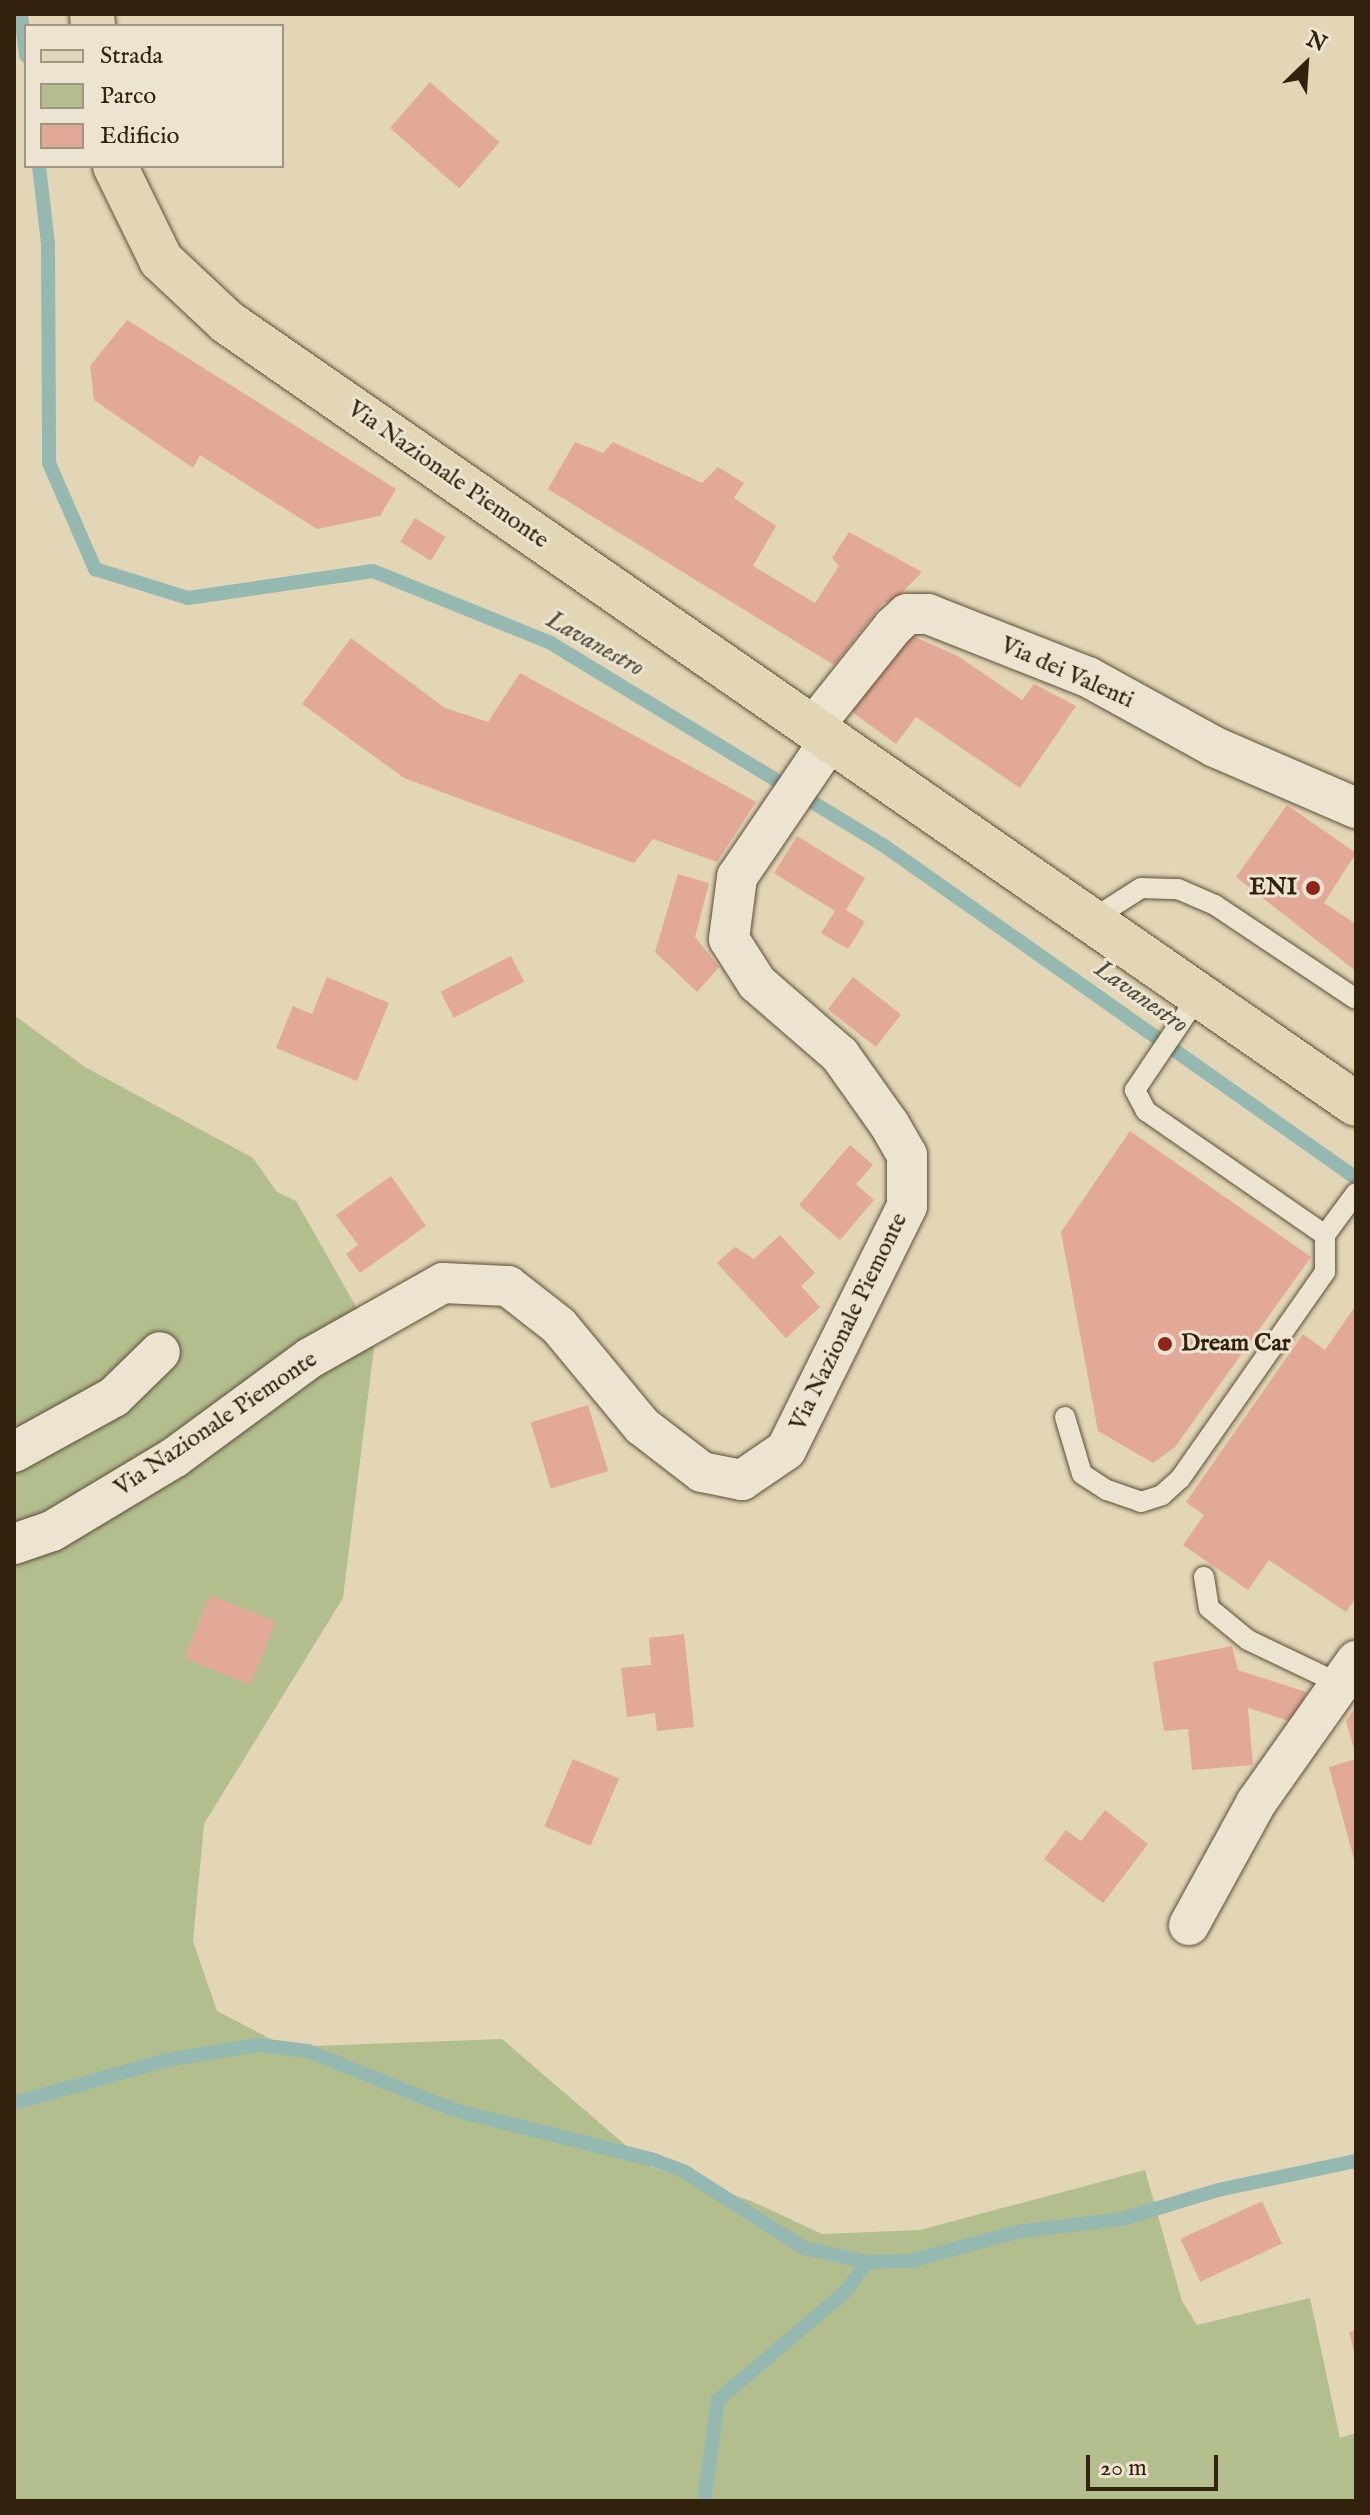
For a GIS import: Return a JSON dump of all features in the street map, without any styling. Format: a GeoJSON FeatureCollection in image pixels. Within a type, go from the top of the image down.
{"type":"FeatureCollection","features":[{"type":"Feature","properties":{"kind":"main road","name":"Via Nazionale Piemonte"},"geometry":{"type":"LineString","coordinates":[[116,168],[161,260],[227,322],[1356,1104]]}},
{"type":"Feature","properties":{"kind":"street","name":"Via dei Valenti"},"geometry":{"type":"LineString","coordinates":[[822,734],[893,627],[907,614],[928,614],[1088,677],[1215,747],[1356,808]]}},
{"type":"Feature","properties":{"kind":"street","name":"Via Nazionale Piemonte"},"geometry":{"type":"LineString","coordinates":[[14,1544],[52,1531],[161,1465],[310,1358],[443,1283],[508,1286],[559,1326],[642,1426],[702,1472],[742,1480],[786,1450],[907,1206],[907,1155],[840,1055],[757,983],[729,939],[737,877],[822,734]]}},
{"type":"Feature","properties":{"kind":"street"},"geometry":{"type":"LineString","coordinates":[[14,1452],[114,1397],[160,1352]]}},
{"type":"Feature","properties":{"kind":"street"},"geometry":{"type":"LineString","coordinates":[[1189,1925],[1256,1803],[1348,1672]]}},
{"type":"Feature","properties":{"kind":"lane"},"geometry":{"type":"LineString","coordinates":[[1091,920],[1141,888],[1178,889],[1215,905],[1356,999]]}},
{"type":"Feature","properties":{"kind":"lane"},"geometry":{"type":"LineString","coordinates":[[1199,995],[1135,1090],[1146,1111],[1325,1235]]}},
{"type":"Feature","properties":{"kind":"lane"},"geometry":{"type":"LineString","coordinates":[[1065,1417],[1082,1474],[1107,1490],[1141,1502],[1162,1495],[1180,1479],[1325,1272],[1325,1235],[1356,1193]]}},
{"type":"Feature","properties":{"kind":"lane"},"geometry":{"type":"LineString","coordinates":[[1204,1577],[1209,1608],[1248,1640],[1348,1672]]}},
{"type":"Feature","properties":{"kind":"green space"},"geometry":{"type":"Polygon","coordinates":[[[14,1015],[85,1067],[253,1158],[277,1192],[296,1201],[375,1340],[343,1598],[204,1824],[193,1941],[217,2011],[286,2047],[502,2039],[651,2167],[751,2201],[822,2234],[920,2230],[1145,2170],[1182,2301],[1197,2325],[1310,2298],[1340,2438],[1356,2433],[1356,2501],[14,2501],[14,1015]]]}},
{"type":"Feature","properties":{"kind":"building"},"geometry":{"type":"Polygon","coordinates":[[[430,82],[499,142],[459,188],[390,128],[430,82]]]}},
{"type":"Feature","properties":{"kind":"building"},"geometry":{"type":"Polygon","coordinates":[[[127,320],[396,489],[380,516],[317,529],[200,455],[193,468],[94,400],[90,366],[127,320]]]}},
{"type":"Feature","properties":{"kind":"building"},"geometry":{"type":"Polygon","coordinates":[[[575,442],[603,453],[613,442],[702,483],[718,467],[744,483],[734,498],[776,526],[753,566],[815,603],[839,566],[832,558],[849,532],[922,572],[897,598],[883,603],[834,665],[548,489],[575,442]]]}},
{"type":"Feature","properties":{"kind":"building"},"geometry":{"type":"Polygon","coordinates":[[[415,518],[446,537],[431,561],[400,542],[415,518]]]}},
{"type":"Feature","properties":{"kind":"building"},"geometry":{"type":"Polygon","coordinates":[[[910,635],[958,656],[1022,700],[1034,684],[1076,706],[1020,788],[916,717],[896,744],[844,706],[910,635]]]}},
{"type":"Feature","properties":{"kind":"building"},"geometry":{"type":"Polygon","coordinates":[[[351,638],[445,708],[488,722],[520,673],[756,802],[717,862],[653,839],[634,863],[404,778],[302,704],[351,638]]]}},
{"type":"Feature","properties":{"kind":"building"},"geometry":{"type":"Polygon","coordinates":[[[1287,805],[1356,853],[1324,903],[1356,924],[1356,971],[1236,877],[1287,805]]]}},
{"type":"Feature","properties":{"kind":"building"},"geometry":{"type":"Polygon","coordinates":[[[797,836],[865,878],[846,910],[865,922],[848,949],[821,933],[835,911],[774,873],[797,836]]]}},
{"type":"Feature","properties":{"kind":"building"},"geometry":{"type":"Polygon","coordinates":[[[678,874],[709,883],[695,937],[719,967],[697,992],[655,952],[678,874]]]}},
{"type":"Feature","properties":{"kind":"building"},"geometry":{"type":"Polygon","coordinates":[[[511,956],[524,982],[454,1018],[441,992],[511,956]]]}},
{"type":"Feature","properties":{"kind":"building"},"geometry":{"type":"Polygon","coordinates":[[[327,977],[389,1003],[357,1081],[276,1048],[293,1006],[312,1014],[327,977]]]}},
{"type":"Feature","properties":{"kind":"building"},"geometry":{"type":"Polygon","coordinates":[[[853,977],[901,1015],[876,1047],[828,1009],[853,977]]]}},
{"type":"Feature","properties":{"kind":"building","name":"Dream Car"},"geometry":{"type":"Polygon","coordinates":[[[1130,1131],[1311,1257],[1175,1447],[1153,1463],[1098,1431],[1061,1232],[1130,1131]]]}},
{"type":"Feature","properties":{"kind":"building"},"geometry":{"type":"Polygon","coordinates":[[[850,1145],[873,1165],[856,1184],[874,1200],[840,1240],[799,1205],[850,1145]]]}},
{"type":"Feature","properties":{"kind":"building"},"geometry":{"type":"Polygon","coordinates":[[[391,1176],[426,1226],[360,1273],[346,1254],[358,1245],[336,1215],[391,1176]]]}},
{"type":"Feature","properties":{"kind":"building"},"geometry":{"type":"Polygon","coordinates":[[[780,1235],[815,1273],[801,1286],[820,1307],[786,1338],[717,1263],[735,1247],[754,1259],[780,1235]]]}},
{"type":"Feature","properties":{"kind":"building"},"geometry":{"type":"Polygon","coordinates":[[[1356,1305],[1356,1597],[1346,1612],[1269,1560],[1248,1590],[1183,1545],[1204,1515],[1186,1502],[1303,1334],[1325,1350],[1356,1305]]]}},
{"type":"Feature","properties":{"kind":"building"},"geometry":{"type":"Polygon","coordinates":[[[588,1405],[608,1471],[551,1489],[531,1423],[588,1405]]]}},
{"type":"Feature","properties":{"kind":"building"},"geometry":{"type":"Polygon","coordinates":[[[210,1595],[276,1622],[250,1685],[185,1658],[210,1595]]]}},
{"type":"Feature","properties":{"kind":"building"},"geometry":{"type":"Polygon","coordinates":[[[684,1634],[694,1727],[657,1731],[655,1713],[627,1717],[621,1668],[651,1665],[649,1638],[684,1634]]]}},
{"type":"Feature","properties":{"kind":"building"},"geometry":{"type":"Polygon","coordinates":[[[1232,1646],[1238,1670],[1306,1692],[1296,1723],[1248,1708],[1253,1765],[1192,1770],[1188,1729],[1164,1731],[1153,1662],[1232,1646]]]}},
{"type":"Feature","properties":{"kind":"building"},"geometry":{"type":"Polygon","coordinates":[[[1356,1706],[1356,1753],[1355,1753],[1346,1721],[1356,1706]]]}},
{"type":"Feature","properties":{"kind":"building"},"geometry":{"type":"Polygon","coordinates":[[[573,1759],[619,1779],[591,1846],[544,1826],[573,1759]]]}},
{"type":"Feature","properties":{"kind":"building"},"geometry":{"type":"Polygon","coordinates":[[[1356,1759],[1356,1863],[1355,1863],[1329,1767],[1356,1759]]]}},
{"type":"Feature","properties":{"kind":"building"},"geometry":{"type":"Polygon","coordinates":[[[1105,1810],[1148,1844],[1103,1903],[1044,1859],[1066,1830],[1081,1841],[1105,1810]]]}},
{"type":"Feature","properties":{"kind":"building"},"geometry":{"type":"Polygon","coordinates":[[[1262,2201],[1282,2244],[1200,2282],[1180,2239],[1262,2201]]]}},
{"type":"Feature","properties":{"kind":"building"},"geometry":{"type":"Polygon","coordinates":[[[1356,2330],[1356,2355],[1355,2356],[1349,2332],[1356,2330]]]}},
{"type":"Feature","properties":{"kind":"waterway","name":"Lavanestro"},"geometry":{"type":"LineString","coordinates":[[21,14],[24,39]]}},
{"type":"Feature","properties":{"kind":"waterway","name":"Lavanestro"},"geometry":{"type":"LineString","coordinates":[[39,168],[48,244],[49,463],[95,569],[188,598],[373,571],[549,642],[883,845],[1356,1178]]}},
{"type":"Feature","properties":{"kind":"waterway"},"geometry":{"type":"LineString","coordinates":[[14,2103],[167,2060],[259,2045],[308,2051],[454,2110],[654,2160],[685,2172],[804,2248],[867,2262],[910,2261],[1016,2232],[1122,2219],[1218,2190],[1356,2161]]}},
{"type":"Feature","properties":{"kind":"waterway"},"geometry":{"type":"LineString","coordinates":[[704,2501],[718,2400],[846,2291],[867,2262]]}},
{"type":"Feature","properties":{"kind":"place","name":"ENI"},"geometry":{"type":"Point","coordinates":[1313,888]}},
{"type":"Feature","properties":{"kind":"place","name":"Dream Car"},"geometry":{"type":"Point","coordinates":[1165,1344]}}]}
